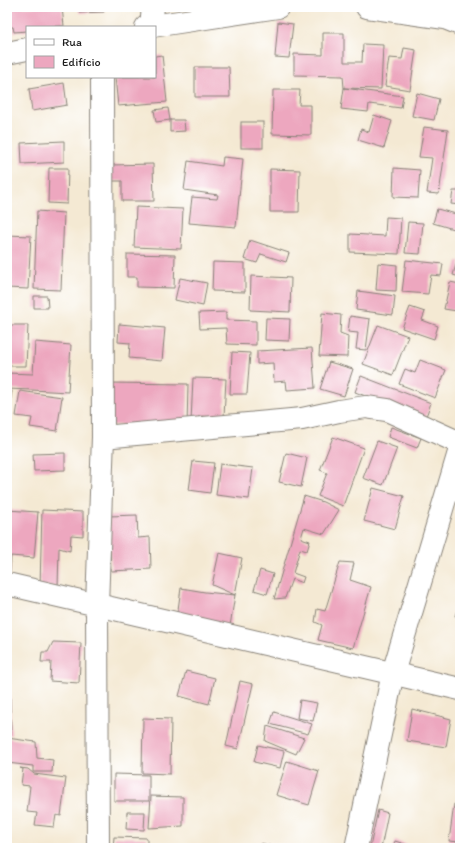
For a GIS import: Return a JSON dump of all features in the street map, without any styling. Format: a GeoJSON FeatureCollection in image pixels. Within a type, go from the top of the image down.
{"type":"FeatureCollection","features":[{"type":"Feature","properties":{"kind":"street"},"geometry":{"type":"LineString","coordinates":[[150,20],[278,7]]}},
{"type":"Feature","properties":{"kind":"street"},"geometry":{"type":"LineString","coordinates":[[367,7],[445,18],[460,24]]}},
{"type":"Feature","properties":{"kind":"street"},"geometry":{"type":"LineString","coordinates":[[7,53],[26,49]]}},
{"type":"Feature","properties":{"kind":"street"},"geometry":{"type":"LineString","coordinates":[[98,848],[97,605],[103,437],[102,78]]}},
{"type":"Feature","properties":{"kind":"street"},"geometry":{"type":"LineString","coordinates":[[103,437],[302,419],[338,411],[366,407],[387,410],[460,443]]}},
{"type":"Feature","properties":{"kind":"street"},"geometry":{"type":"LineString","coordinates":[[356,848],[393,673],[460,449]]}},
{"type":"Feature","properties":{"kind":"street"},"geometry":{"type":"LineString","coordinates":[[7,584],[460,689]]}},
{"type":"Feature","properties":{"kind":"building"},"geometry":{"type":"Polygon","coordinates":[[[7,7],[62,7],[64,26],[26,26],[26,31],[14,32],[13,27],[7,27],[7,7]]]}},
{"type":"Feature","properties":{"kind":"building"},"geometry":{"type":"Polygon","coordinates":[[[79,7],[104,7],[104,12],[79,13],[79,7]]]}},
{"type":"Feature","properties":{"kind":"building"},"geometry":{"type":"Polygon","coordinates":[[[278,22],[293,24],[289,58],[275,57],[278,22]]]}},
{"type":"Feature","properties":{"kind":"building"},"geometry":{"type":"Polygon","coordinates":[[[323,33],[344,33],[344,62],[362,62],[363,44],[383,45],[381,89],[344,88],[343,76],[294,75],[294,54],[323,55],[323,33]]]}},
{"type":"Feature","properties":{"kind":"building"},"geometry":{"type":"Polygon","coordinates":[[[404,48],[416,50],[410,90],[385,86],[389,58],[402,59],[404,48]]]}},
{"type":"Feature","properties":{"kind":"building"},"geometry":{"type":"Polygon","coordinates":[[[162,55],[167,102],[118,106],[115,78],[156,78],[156,56],[162,55]]]}},
{"type":"Feature","properties":{"kind":"building"},"geometry":{"type":"Polygon","coordinates":[[[195,67],[229,67],[230,97],[195,97],[195,67]]]}},
{"type":"Feature","properties":{"kind":"building"},"geometry":{"type":"Polygon","coordinates":[[[64,83],[67,105],[32,111],[29,89],[64,83]]]}},
{"type":"Feature","properties":{"kind":"building"},"geometry":{"type":"Polygon","coordinates":[[[344,88],[403,96],[401,108],[369,104],[368,112],[341,109],[344,88]]]}},
{"type":"Feature","properties":{"kind":"building"},"geometry":{"type":"Polygon","coordinates":[[[273,90],[300,90],[299,105],[311,105],[311,135],[272,134],[273,90]]]}},
{"type":"Feature","properties":{"kind":"building"},"geometry":{"type":"Polygon","coordinates":[[[417,93],[439,99],[434,120],[412,116],[417,93]]]}},
{"type":"Feature","properties":{"kind":"building"},"geometry":{"type":"Polygon","coordinates":[[[168,108],[170,120],[156,122],[154,110],[168,108]]]}},
{"type":"Feature","properties":{"kind":"building"},"geometry":{"type":"Polygon","coordinates":[[[374,115],[392,121],[384,148],[358,140],[361,129],[369,132],[374,115]]]}},
{"type":"Feature","properties":{"kind":"building"},"geometry":{"type":"Polygon","coordinates":[[[170,120],[184,120],[185,131],[170,132],[170,120]]]}},
{"type":"Feature","properties":{"kind":"building"},"geometry":{"type":"Polygon","coordinates":[[[241,122],[263,122],[263,148],[241,148],[241,122]]]}},
{"type":"Feature","properties":{"kind":"building"},"geometry":{"type":"Polygon","coordinates":[[[424,127],[448,130],[439,194],[427,193],[432,158],[419,157],[424,127]]]}},
{"type":"Feature","properties":{"kind":"building"},"geometry":{"type":"Polygon","coordinates":[[[64,141],[64,162],[22,164],[21,143],[64,141]]]}},
{"type":"Feature","properties":{"kind":"building"},"geometry":{"type":"Polygon","coordinates":[[[223,157],[243,159],[236,227],[189,223],[192,197],[217,199],[218,195],[184,190],[188,161],[222,166],[223,157]]]}},
{"type":"Feature","properties":{"kind":"building"},"geometry":{"type":"Polygon","coordinates":[[[153,164],[154,201],[122,201],[122,181],[111,181],[111,165],[153,164]]]}},
{"type":"Feature","properties":{"kind":"building"},"geometry":{"type":"Polygon","coordinates":[[[49,168],[68,168],[67,204],[48,203],[49,168]]]}},
{"type":"Feature","properties":{"kind":"building"},"geometry":{"type":"Polygon","coordinates":[[[394,168],[420,170],[418,198],[393,197],[394,168]]]}},
{"type":"Feature","properties":{"kind":"building"},"geometry":{"type":"Polygon","coordinates":[[[270,169],[300,170],[299,212],[270,212],[270,169]]]}},
{"type":"Feature","properties":{"kind":"building"},"geometry":{"type":"Polygon","coordinates":[[[453,191],[460,191],[460,205],[451,204],[453,191]]]}},
{"type":"Feature","properties":{"kind":"building"},"geometry":{"type":"Polygon","coordinates":[[[136,207],[183,209],[181,249],[134,247],[136,207]]]}},
{"type":"Feature","properties":{"kind":"building"},"geometry":{"type":"Polygon","coordinates":[[[437,209],[460,215],[460,231],[433,223],[437,209]]]}},
{"type":"Feature","properties":{"kind":"building"},"geometry":{"type":"Polygon","coordinates":[[[37,211],[64,213],[61,290],[34,289],[37,211]]]}},
{"type":"Feature","properties":{"kind":"building"},"geometry":{"type":"Polygon","coordinates":[[[386,217],[401,218],[399,254],[350,252],[350,234],[385,236],[386,217]]]}},
{"type":"Feature","properties":{"kind":"building"},"geometry":{"type":"Polygon","coordinates":[[[408,222],[423,223],[420,254],[405,253],[408,222]]]}},
{"type":"Feature","properties":{"kind":"building"},"geometry":{"type":"Polygon","coordinates":[[[7,235],[31,236],[28,289],[7,288],[7,235]]]}},
{"type":"Feature","properties":{"kind":"building"},"geometry":{"type":"Polygon","coordinates":[[[250,240],[289,253],[286,262],[261,254],[257,263],[244,259],[250,240]]]}},
{"type":"Feature","properties":{"kind":"building"},"geometry":{"type":"Polygon","coordinates":[[[127,254],[175,255],[174,288],[137,287],[137,277],[127,277],[127,254]]]}},
{"type":"Feature","properties":{"kind":"building"},"geometry":{"type":"Polygon","coordinates":[[[406,260],[443,264],[441,276],[431,275],[428,294],[402,292],[406,260]]]}},
{"type":"Feature","properties":{"kind":"building"},"geometry":{"type":"Polygon","coordinates":[[[457,261],[460,261],[460,277],[453,275],[457,261]]]}},
{"type":"Feature","properties":{"kind":"building"},"geometry":{"type":"Polygon","coordinates":[[[213,262],[245,263],[245,292],[212,291],[213,262]]]}},
{"type":"Feature","properties":{"kind":"building"},"geometry":{"type":"Polygon","coordinates":[[[378,263],[397,265],[396,291],[376,290],[378,263]]]}},
{"type":"Feature","properties":{"kind":"building"},"geometry":{"type":"Polygon","coordinates":[[[251,276],[291,278],[290,312],[250,310],[251,276]]]}},
{"type":"Feature","properties":{"kind":"building"},"geometry":{"type":"Polygon","coordinates":[[[180,278],[207,283],[203,306],[175,300],[180,278]]]}},
{"type":"Feature","properties":{"kind":"building"},"geometry":{"type":"Polygon","coordinates":[[[450,282],[460,284],[460,296],[457,311],[444,309],[450,282]]]}},
{"type":"Feature","properties":{"kind":"building"},"geometry":{"type":"Polygon","coordinates":[[[358,291],[395,296],[393,315],[356,310],[358,291]]]}},
{"type":"Feature","properties":{"kind":"building"},"geometry":{"type":"Polygon","coordinates":[[[34,296],[47,296],[48,308],[34,308],[34,296]]]}},
{"type":"Feature","properties":{"kind":"building"},"geometry":{"type":"Polygon","coordinates":[[[410,307],[425,312],[422,320],[438,326],[434,339],[402,328],[410,307]]]}},
{"type":"Feature","properties":{"kind":"building"},"geometry":{"type":"Polygon","coordinates":[[[226,312],[226,320],[256,321],[256,345],[227,344],[226,328],[200,329],[199,313],[226,312]]]}},
{"type":"Feature","properties":{"kind":"building"},"geometry":{"type":"Polygon","coordinates":[[[322,313],[341,315],[340,333],[348,336],[347,357],[319,356],[322,313]]]}},
{"type":"Feature","properties":{"kind":"building"},"geometry":{"type":"Polygon","coordinates":[[[350,316],[370,319],[366,350],[356,349],[358,333],[348,332],[350,316]]]}},
{"type":"Feature","properties":{"kind":"building"},"geometry":{"type":"Polygon","coordinates":[[[266,318],[290,319],[289,341],[265,340],[266,318]]]}},
{"type":"Feature","properties":{"kind":"building"},"geometry":{"type":"Polygon","coordinates":[[[119,324],[165,328],[162,361],[129,358],[130,343],[118,342],[119,324]]]}},
{"type":"Feature","properties":{"kind":"building"},"geometry":{"type":"Polygon","coordinates":[[[7,325],[28,325],[26,366],[7,366],[7,325]]]}},
{"type":"Feature","properties":{"kind":"building"},"geometry":{"type":"Polygon","coordinates":[[[378,325],[408,336],[393,375],[363,364],[378,325]]]}},
{"type":"Feature","properties":{"kind":"building"},"geometry":{"type":"Polygon","coordinates":[[[35,342],[71,345],[68,392],[7,389],[7,373],[33,374],[35,342]]]}},
{"type":"Feature","properties":{"kind":"building"},"geometry":{"type":"Polygon","coordinates":[[[312,348],[315,388],[287,390],[286,381],[274,382],[273,363],[257,364],[257,351],[312,348]]]}},
{"type":"Feature","properties":{"kind":"building"},"geometry":{"type":"Polygon","coordinates":[[[232,352],[250,353],[247,394],[230,394],[232,352]]]}},
{"type":"Feature","properties":{"kind":"building"},"geometry":{"type":"Polygon","coordinates":[[[420,360],[446,370],[435,398],[399,384],[405,369],[415,373],[420,360]]]}},
{"type":"Feature","properties":{"kind":"building"},"geometry":{"type":"Polygon","coordinates":[[[329,362],[353,369],[344,396],[320,389],[329,362]]]}},
{"type":"Feature","properties":{"kind":"building"},"geometry":{"type":"Polygon","coordinates":[[[361,376],[431,403],[425,419],[355,392],[361,376]]]}},
{"type":"Feature","properties":{"kind":"building"},"geometry":{"type":"Polygon","coordinates":[[[193,378],[226,379],[224,417],[199,416],[198,422],[191,422],[193,378]]]}},
{"type":"Feature","properties":{"kind":"building"},"geometry":{"type":"Polygon","coordinates":[[[110,383],[188,384],[187,426],[110,425],[110,383]]]}},
{"type":"Feature","properties":{"kind":"building"},"geometry":{"type":"Polygon","coordinates":[[[7,391],[12,391],[8,415],[7,415],[7,391]]]}},
{"type":"Feature","properties":{"kind":"building"},"geometry":{"type":"Polygon","coordinates":[[[20,391],[62,397],[57,431],[30,427],[32,418],[16,416],[20,391]]]}},
{"type":"Feature","properties":{"kind":"building"},"geometry":{"type":"Polygon","coordinates":[[[391,427],[421,438],[417,448],[388,437],[391,427]]]}},
{"type":"Feature","properties":{"kind":"building"},"geometry":{"type":"Polygon","coordinates":[[[333,437],[364,448],[343,506],[318,496],[327,473],[320,470],[333,437]]]}},
{"type":"Feature","properties":{"kind":"building"},"geometry":{"type":"Polygon","coordinates":[[[377,441],[397,448],[383,485],[363,478],[377,441]]]}},
{"type":"Feature","properties":{"kind":"building"},"geometry":{"type":"Polygon","coordinates":[[[65,453],[65,470],[34,471],[33,454],[65,453]]]}},
{"type":"Feature","properties":{"kind":"building"},"geometry":{"type":"Polygon","coordinates":[[[286,453],[307,458],[301,487],[279,482],[286,453]]]}},
{"type":"Feature","properties":{"kind":"building"},"geometry":{"type":"Polygon","coordinates":[[[193,461],[214,463],[210,493],[189,490],[193,461]]]}},
{"type":"Feature","properties":{"kind":"building"},"geometry":{"type":"Polygon","coordinates":[[[220,464],[253,468],[249,499],[216,495],[220,464]]]}},
{"type":"Feature","properties":{"kind":"building"},"geometry":{"type":"Polygon","coordinates":[[[373,488],[404,496],[395,529],[364,521],[373,488]]]}},
{"type":"Feature","properties":{"kind":"building"},"geometry":{"type":"Polygon","coordinates":[[[304,496],[323,502],[339,510],[324,534],[304,528],[301,538],[310,541],[307,551],[300,549],[293,573],[304,577],[302,583],[292,579],[285,598],[274,599],[304,496]]]}},
{"type":"Feature","properties":{"kind":"building"},"geometry":{"type":"Polygon","coordinates":[[[7,510],[38,512],[34,558],[11,556],[10,572],[7,571],[7,510]]]}},
{"type":"Feature","properties":{"kind":"building"},"geometry":{"type":"Polygon","coordinates":[[[42,510],[83,512],[83,536],[71,535],[70,551],[59,548],[58,587],[40,586],[42,510]]]}},
{"type":"Feature","properties":{"kind":"building"},"geometry":{"type":"Polygon","coordinates":[[[137,515],[138,538],[150,537],[151,569],[111,571],[109,516],[137,515]]]}},
{"type":"Feature","properties":{"kind":"building"},"geometry":{"type":"Polygon","coordinates":[[[219,553],[242,558],[235,595],[212,585],[219,553]]]}},
{"type":"Feature","properties":{"kind":"building"},"geometry":{"type":"Polygon","coordinates":[[[340,562],[354,563],[350,580],[371,587],[353,648],[318,640],[322,625],[315,622],[317,609],[325,611],[340,562]]]}},
{"type":"Feature","properties":{"kind":"building"},"geometry":{"type":"Polygon","coordinates":[[[260,570],[273,574],[267,594],[254,590],[260,570]]]}},
{"type":"Feature","properties":{"kind":"building"},"geometry":{"type":"Polygon","coordinates":[[[181,588],[235,595],[230,626],[177,617],[181,588]]]}},
{"type":"Feature","properties":{"kind":"building"},"geometry":{"type":"Polygon","coordinates":[[[460,600],[460,618],[455,616],[460,600]]]}},
{"type":"Feature","properties":{"kind":"building"},"geometry":{"type":"Polygon","coordinates":[[[53,642],[81,643],[79,683],[50,681],[51,662],[41,662],[42,652],[48,652],[53,642]]]}},
{"type":"Feature","properties":{"kind":"building"},"geometry":{"type":"Polygon","coordinates":[[[186,671],[215,678],[209,704],[179,696],[186,671]]]}},
{"type":"Feature","properties":{"kind":"building"},"geometry":{"type":"Polygon","coordinates":[[[240,681],[253,684],[238,749],[226,746],[240,681]]]}},
{"type":"Feature","properties":{"kind":"building"},"geometry":{"type":"Polygon","coordinates":[[[7,696],[10,696],[11,735],[7,735],[7,696]]]}},
{"type":"Feature","properties":{"kind":"building"},"geometry":{"type":"Polygon","coordinates":[[[300,700],[317,703],[313,721],[297,718],[300,700]]]}},
{"type":"Feature","properties":{"kind":"building"},"geometry":{"type":"Polygon","coordinates":[[[412,709],[451,719],[446,747],[407,741],[412,709]]]}},
{"type":"Feature","properties":{"kind":"building"},"geometry":{"type":"Polygon","coordinates":[[[274,712],[312,724],[308,734],[270,724],[274,712]]]}},
{"type":"Feature","properties":{"kind":"building"},"geometry":{"type":"Polygon","coordinates":[[[143,718],[171,719],[170,774],[142,773],[143,718]]]}},
{"type":"Feature","properties":{"kind":"building"},"geometry":{"type":"Polygon","coordinates":[[[267,726],[304,738],[296,754],[265,741],[267,726]]]}},
{"type":"Feature","properties":{"kind":"building"},"geometry":{"type":"Polygon","coordinates":[[[7,738],[36,742],[37,758],[53,760],[52,772],[33,772],[33,766],[7,763],[7,738]]]}},
{"type":"Feature","properties":{"kind":"building"},"geometry":{"type":"Polygon","coordinates":[[[258,745],[284,751],[280,768],[254,762],[258,745]]]}},
{"type":"Feature","properties":{"kind":"building"},"geometry":{"type":"Polygon","coordinates":[[[287,761],[319,771],[309,805],[276,795],[287,761]]]}},
{"type":"Feature","properties":{"kind":"building"},"geometry":{"type":"Polygon","coordinates":[[[20,768],[28,769],[34,774],[66,778],[61,816],[56,815],[54,827],[35,825],[37,813],[27,812],[30,786],[21,785],[23,769],[20,768]]]}},
{"type":"Feature","properties":{"kind":"building"},"geometry":{"type":"Polygon","coordinates":[[[114,774],[149,775],[149,801],[114,801],[114,774]]]}},
{"type":"Feature","properties":{"kind":"building"},"geometry":{"type":"Polygon","coordinates":[[[151,796],[183,797],[183,826],[149,828],[151,796]]]}},
{"type":"Feature","properties":{"kind":"building"},"geometry":{"type":"Polygon","coordinates":[[[454,804],[460,805],[460,842],[449,841],[454,804]]]}},
{"type":"Feature","properties":{"kind":"building"},"geometry":{"type":"Polygon","coordinates":[[[378,810],[388,813],[381,848],[370,847],[378,810]]]}},
{"type":"Feature","properties":{"kind":"building"},"geometry":{"type":"Polygon","coordinates":[[[127,812],[145,812],[144,830],[126,829],[127,812]]]}},
{"type":"Feature","properties":{"kind":"building"},"geometry":{"type":"Polygon","coordinates":[[[114,837],[147,838],[147,848],[113,848],[114,837]]]}},
{"type":"Feature","properties":{"kind":"building"},"geometry":{"type":"Polygon","coordinates":[[[395,841],[417,848],[392,848],[395,841]]]}},
{"type":"Feature","properties":{"kind":"building"},"geometry":{"type":"Polygon","coordinates":[[[261,843],[279,848],[260,848],[261,843]]]}}]}
